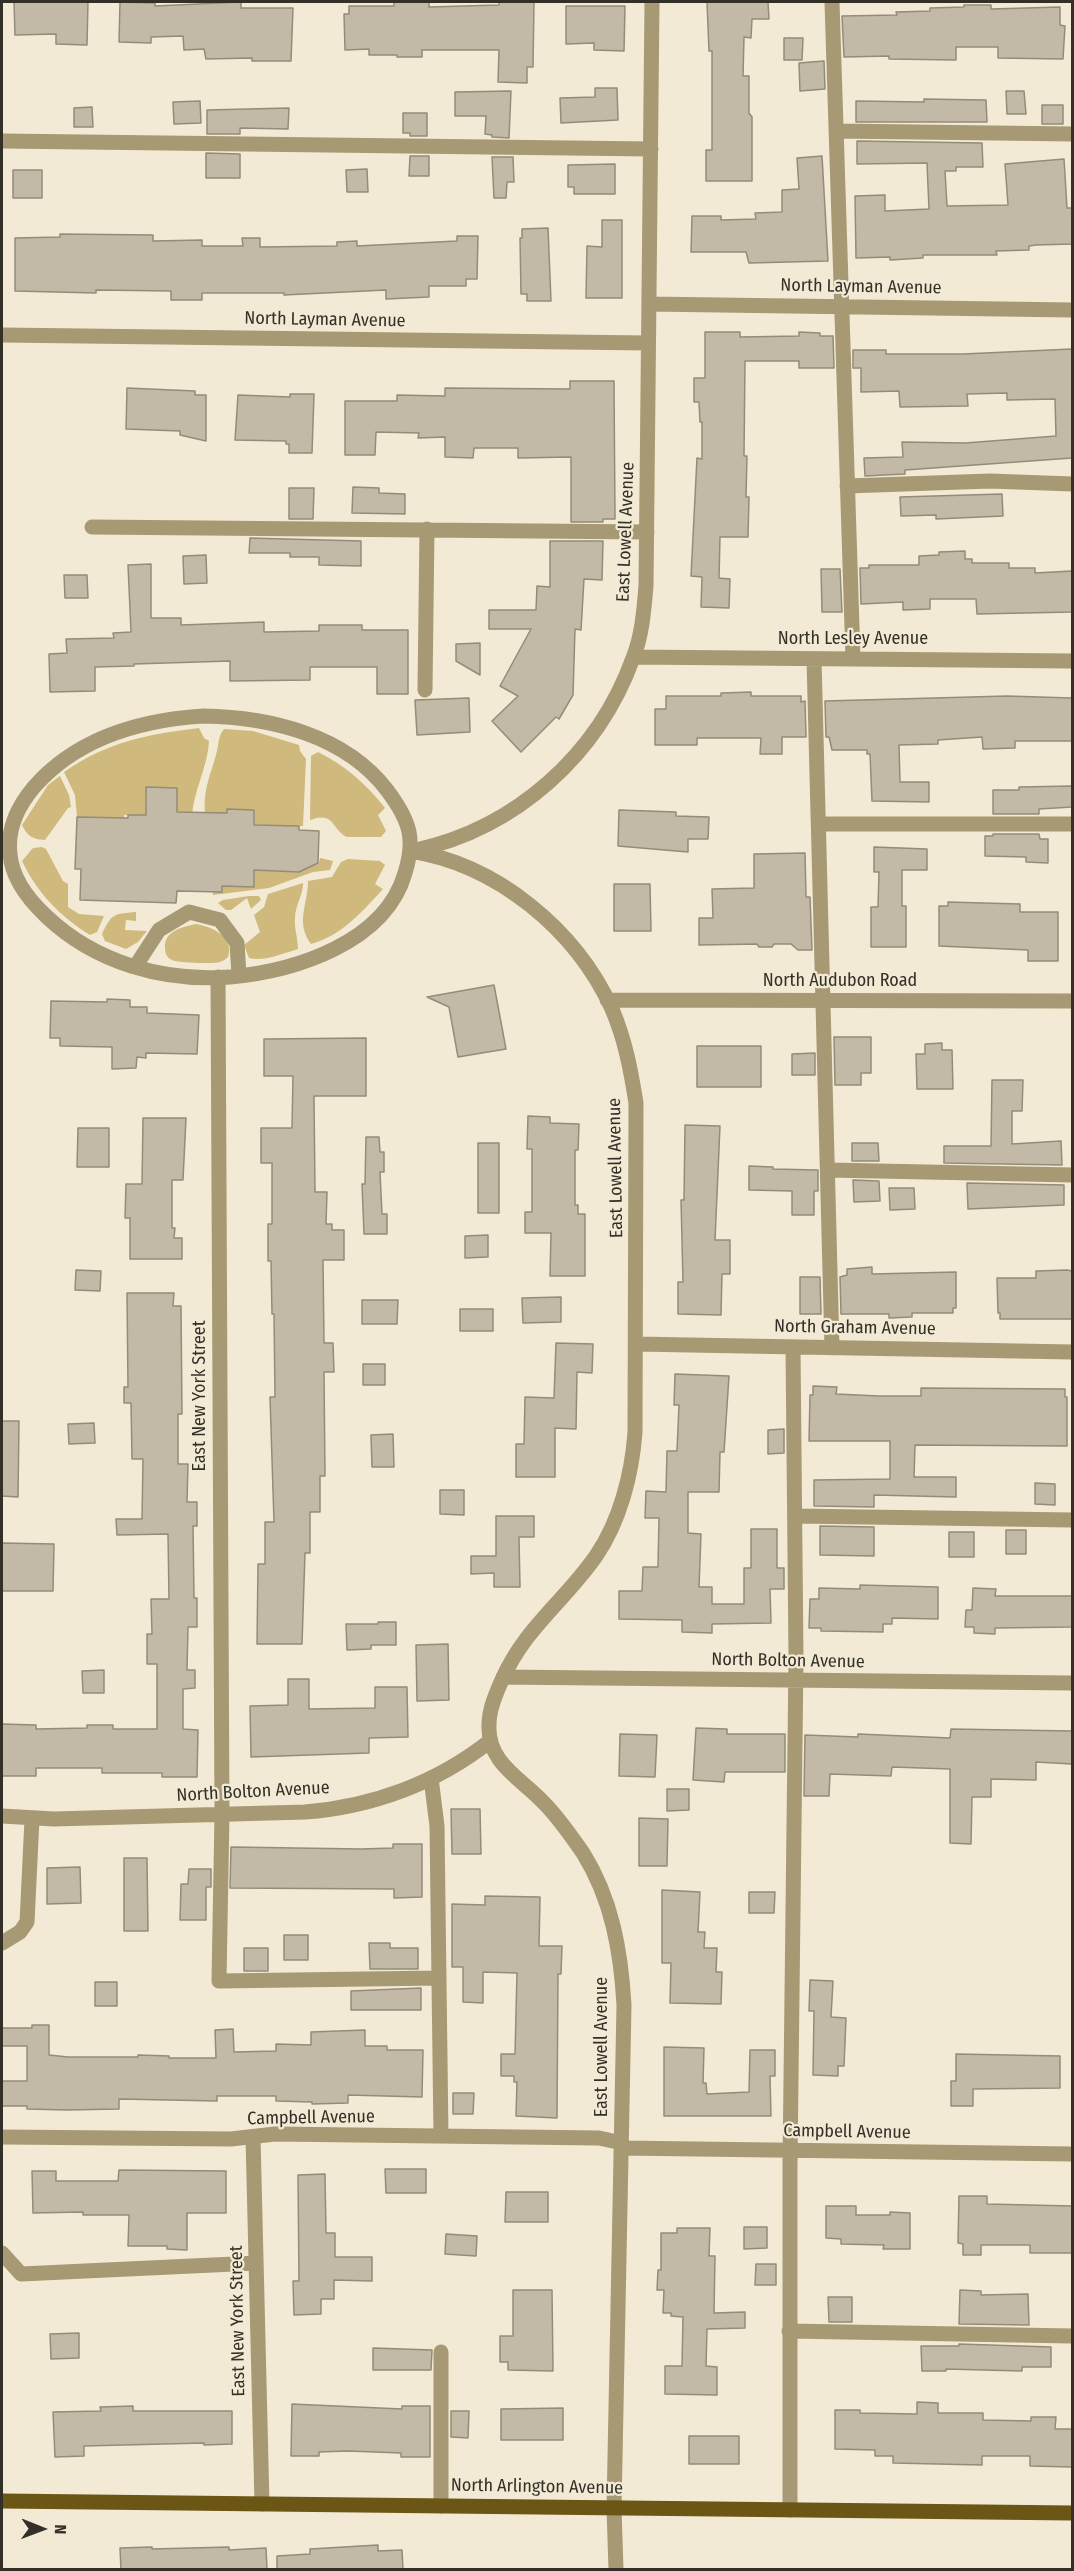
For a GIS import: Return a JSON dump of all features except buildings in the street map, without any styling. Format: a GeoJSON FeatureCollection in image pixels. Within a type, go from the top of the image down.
{"type":"FeatureCollection","features":[{"type":"Feature","properties":{"kind":"main road","name":"North Arlington Avenue"},"geometry":{"type":"LineString","coordinates":[[2,2501],[1072,2513]]}},
{"type":"Feature","properties":{"kind":"street"},"geometry":{"type":"LineString","coordinates":[[650,303],[652,2]]}},
{"type":"Feature","properties":{"kind":"street"},"geometry":{"type":"LineString","coordinates":[[832,2],[853,658]]}},
{"type":"Feature","properties":{"kind":"street"},"geometry":{"type":"LineString","coordinates":[[837,131],[1072,134]]}},
{"type":"Feature","properties":{"kind":"street"},"geometry":{"type":"LineString","coordinates":[[2,141],[651,149]]}},
{"type":"Feature","properties":{"kind":"street","name":"North Layman Avenue"},"geometry":{"type":"LineString","coordinates":[[650,303],[1072,310]]}},
{"type":"Feature","properties":{"kind":"street","name":"East Lowell Avenue"},"geometry":{"type":"LineString","coordinates":[[410,851],[449,841],[484,827],[510,813],[540,791],[588,742],[613,701],[634,657],[645,596],[650,303]]}},
{"type":"Feature","properties":{"kind":"street","name":"North Layman Avenue"},"geometry":{"type":"LineString","coordinates":[[2,335],[648,344]]}},
{"type":"Feature","properties":{"kind":"street"},"geometry":{"type":"LineString","coordinates":[[848,486],[990,481],[1072,484]]}},
{"type":"Feature","properties":{"kind":"street"},"geometry":{"type":"LineString","coordinates":[[92,527],[646,532]]}},
{"type":"Feature","properties":{"kind":"street"},"geometry":{"type":"LineString","coordinates":[[424,690],[427,529]]}},
{"type":"Feature","properties":{"kind":"street","name":"North Lesley Avenue"},"geometry":{"type":"LineString","coordinates":[[634,657],[1072,661]]}},
{"type":"Feature","properties":{"kind":"street"},"geometry":{"type":"LineString","coordinates":[[814,659],[832,1348]]}},
{"type":"Feature","properties":{"kind":"street"},"geometry":{"type":"LineString","coordinates":[[216,716],[244,718],[283,726],[330,744],[354,759],[377,779],[395,802],[407,826],[410,851],[397,894],[380,917],[364,930],[340,945],[305,961],[277,969],[218,977],[179,976],[135,967],[112,959],[75,940],[38,908],[17,879],[6,845],[24,798],[50,771],[82,748],[98,739],[145,724],[185,717],[216,716]]}},
{"type":"Feature","properties":{"kind":"street"},"geometry":{"type":"LineString","coordinates":[[819,824],[1072,824]]}},
{"type":"Feature","properties":{"kind":"street","name":"East Lowell Avenue"},"geometry":{"type":"LineString","coordinates":[[410,851],[460,863],[497,882],[543,916],[563,937],[587,967],[607,1000],[627,1055],[636,1103],[634,1442],[628,1480],[619,1507],[597,1554],[528,1635],[503,1677],[490,1710],[490,1742],[502,1764],[543,1802],[574,1839],[598,1881],[616,1936],[623,1984],[616,2570]]}},
{"type":"Feature","properties":{"kind":"street"},"geometry":{"type":"LineString","coordinates":[[135,967],[159,930],[189,912],[220,920],[237,943],[239,975]]}},
{"type":"Feature","properties":{"kind":"street","name":"East New York Street"},"geometry":{"type":"LineString","coordinates":[[218,977],[222,1814],[219,1981],[439,1978]]}},
{"type":"Feature","properties":{"kind":"street","name":"North Audubon Road"},"geometry":{"type":"LineString","coordinates":[[607,1000],[1072,1001]]}},
{"type":"Feature","properties":{"kind":"street"},"geometry":{"type":"LineString","coordinates":[[829,1170],[1072,1175]]}},
{"type":"Feature","properties":{"kind":"street","name":"North Graham Avenue"},"geometry":{"type":"LineString","coordinates":[[636,1344],[1072,1352]]}},
{"type":"Feature","properties":{"kind":"street"},"geometry":{"type":"LineString","coordinates":[[790,2510],[790,2151],[796,1680],[794,1347]]}},
{"type":"Feature","properties":{"kind":"street"},"geometry":{"type":"LineString","coordinates":[[795,1516],[1072,1520]]}},
{"type":"Feature","properties":{"kind":"street","name":"North Bolton Avenue"},"geometry":{"type":"LineString","coordinates":[[503,1677],[1072,1683]]}},
{"type":"Feature","properties":{"kind":"street","name":"North Bolton Avenue"},"geometry":{"type":"LineString","coordinates":[[2,1816],[32,1819],[305,1812],[340,1807],[376,1800],[431,1778],[458,1764],[490,1742]]}},
{"type":"Feature","properties":{"kind":"street"},"geometry":{"type":"LineString","coordinates":[[431,1778],[437,1826],[441,2136]]}},
{"type":"Feature","properties":{"kind":"street"},"geometry":{"type":"LineString","coordinates":[[2,1943],[20,1932],[27,1922],[32,1819]]}},
{"type":"Feature","properties":{"kind":"street","name":"Campbell Avenue"},"geometry":{"type":"LineString","coordinates":[[2,2137],[231,2139],[275,2134],[599,2138],[622,2146],[790,2151],[1072,2154]]}},
{"type":"Feature","properties":{"kind":"street","name":"East New York Street"},"geometry":{"type":"LineString","coordinates":[[254,2137],[262,2504]]}},
{"type":"Feature","properties":{"kind":"street"},"geometry":{"type":"LineString","coordinates":[[2,2253],[21,2274],[256,2263]]}},
{"type":"Feature","properties":{"kind":"street"},"geometry":{"type":"LineString","coordinates":[[789,2331],[1072,2336]]}},
{"type":"Feature","properties":{"kind":"street"},"geometry":{"type":"LineString","coordinates":[[441,2352],[441,2506]]}},
{"type":"Feature","properties":{"kind":"shaded area"},"geometry":{"type":"Polygon","coordinates":[[[199,728],[204,738],[209,741],[192,817],[177,816],[177,788],[147,787],[146,815],[124,815],[124,823],[77,817],[75,795],[64,772],[112,746],[162,733],[199,728]]]}},
{"type":"Feature","properties":{"kind":"shaded area"},"geometry":{"type":"Polygon","coordinates":[[[224,729],[253,731],[299,745],[306,759],[303,826],[254,825],[254,810],[227,809],[226,818],[205,813],[206,789],[224,729]]]}},
{"type":"Feature","properties":{"kind":"shaded area"},"geometry":{"type":"Polygon","coordinates":[[[318,752],[355,776],[385,808],[378,815],[386,831],[381,837],[347,837],[328,819],[310,820],[311,756],[318,752]]]}},
{"type":"Feature","properties":{"kind":"shaded area"},"geometry":{"type":"Polygon","coordinates":[[[60,776],[69,795],[71,807],[45,840],[33,838],[22,825],[48,785],[60,776]]]}},
{"type":"Feature","properties":{"kind":"shaded area"},"geometry":{"type":"Polygon","coordinates":[[[33,848],[46,849],[63,881],[68,884],[68,907],[79,914],[104,916],[97,932],[90,935],[69,920],[35,884],[22,861],[33,848]]]}},
{"type":"Feature","properties":{"kind":"shaded area"},"geometry":{"type":"Polygon","coordinates":[[[320,858],[333,861],[330,870],[313,872],[269,888],[213,895],[213,892],[222,886],[253,887],[254,870],[300,872],[300,866],[312,866],[319,863],[320,858]]]}},
{"type":"Feature","properties":{"kind":"shaded area"},"geometry":{"type":"Polygon","coordinates":[[[348,859],[380,861],[385,865],[375,884],[383,889],[342,929],[311,944],[306,936],[303,921],[308,881],[332,877],[341,862],[348,859]]]}},
{"type":"Feature","properties":{"kind":"shaded area"},"geometry":{"type":"Polygon","coordinates":[[[303,883],[295,913],[298,949],[267,958],[249,958],[244,945],[260,932],[254,915],[264,907],[268,894],[303,883]]]}},
{"type":"Feature","properties":{"kind":"shaded area"},"geometry":{"type":"Polygon","coordinates":[[[259,896],[261,900],[251,909],[247,898],[231,910],[226,910],[218,903],[223,900],[259,896]]]}},
{"type":"Feature","properties":{"kind":"shaded area"},"geometry":{"type":"Polygon","coordinates":[[[136,912],[136,921],[126,920],[125,930],[147,931],[138,942],[126,949],[105,941],[102,934],[111,918],[118,914],[136,912]]]}},
{"type":"Feature","properties":{"kind":"shaded area"},"geometry":{"type":"Polygon","coordinates":[[[196,924],[221,934],[228,944],[228,957],[220,962],[210,963],[181,962],[169,958],[165,950],[167,938],[180,928],[196,924]]]}}]}
